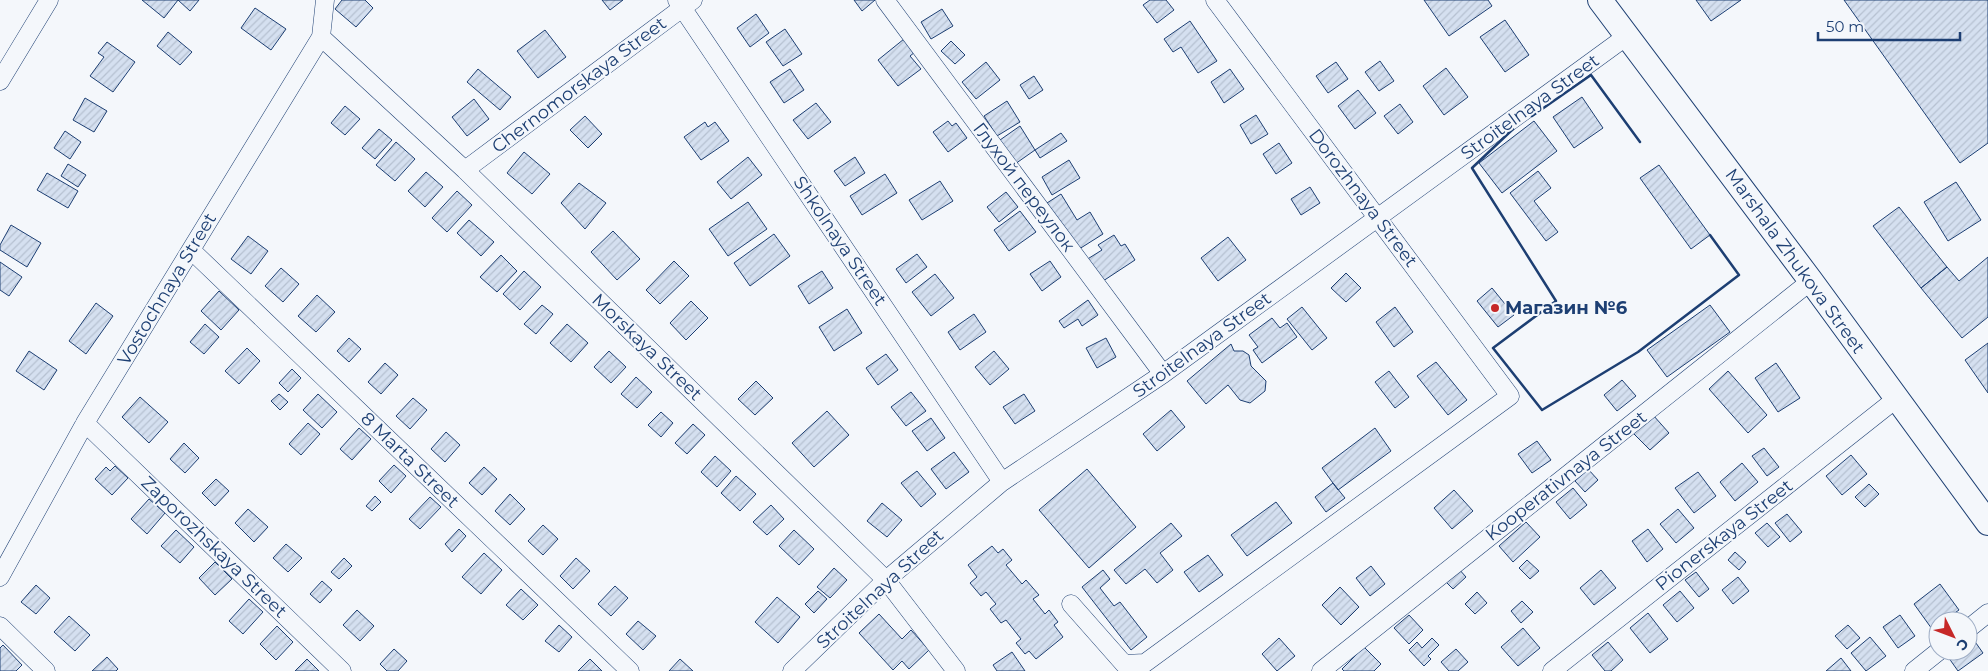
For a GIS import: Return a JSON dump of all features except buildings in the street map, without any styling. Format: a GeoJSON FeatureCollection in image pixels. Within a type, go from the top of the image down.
{"type":"FeatureCollection","features":[{"type":"Feature","properties":{"kind":"main road","name":"Marshala Zhukova Street"},"geometry":{"type":"LineString","coordinates":[[1600,0],[1986,518]]}},
{"type":"Feature","properties":{"kind":"street"},"geometry":{"type":"LineString","coordinates":[[0,81],[49,0]]}},
{"type":"Feature","properties":{"kind":"street","name":"Vostochnaya Street"},"geometry":{"type":"LineString","coordinates":[[0,577],[85,423],[321,37],[325,0]]}},
{"type":"Feature","properties":{"kind":"street","name":"Глухой переулок"},"geometry":{"type":"LineString","coordinates":[[884,0],[1163,374]]}},
{"type":"Feature","properties":{"kind":"street","name":"Dorozhnaya Street"},"geometry":{"type":"LineString","coordinates":[[1071,604],[1124,664],[1145,662],[1510,396],[1215,0]]}},
{"type":"Feature","properties":{"kind":"street","name":"Chernomorskaya Street"},"geometry":{"type":"LineString","coordinates":[[465,170],[684,2]]}},
{"type":"Feature","properties":{"kind":"street","name":"Shkolnaya Street"},"geometry":{"type":"LineString","coordinates":[[684,2],[1002,482]]}},
{"type":"Feature","properties":{"kind":"street","name":"Stroitelnaya Street"},"geometry":{"type":"LineString","coordinates":[[792,671],[886,580],[1002,482],[1163,374],[1627,36]]}},
{"type":"Feature","properties":{"kind":"street","name":"Morskaya Street"},"geometry":{"type":"LineString","coordinates":[[321,37],[465,170],[886,580],[956,671]]}},
{"type":"Feature","properties":{"kind":"street","name":"8 Marta Street"},"geometry":{"type":"LineString","coordinates":[[191,250],[630,671]]}},
{"type":"Feature","properties":{"kind":"street","name":"Kooperativnaya Street"},"geometry":{"type":"LineString","coordinates":[[1321,671],[1811,281]]}},
{"type":"Feature","properties":{"kind":"street","name":"Pionerskaya Street"},"geometry":{"type":"LineString","coordinates":[[1552,671],[1896,399]]}},
{"type":"Feature","properties":{"kind":"street","name":"Zaporozhskaya Street"},"geometry":{"type":"LineString","coordinates":[[85,423],[342,671]]}},
{"type":"Feature","properties":{"kind":"street"},"geometry":{"type":"LineString","coordinates":[[0,626],[46,671]]}},
{"type":"Feature","properties":{"kind":"street"},"geometry":{"type":"LineString","coordinates":[[1914,671],[1928,660]]}},
{"type":"Feature","properties":{"kind":"wall"},"geometry":{"type":"LineString","coordinates":[[1532,116],[1591,75],[1640,142]]}},
{"type":"Feature","properties":{"kind":"wall"},"geometry":{"type":"LineString","coordinates":[[1513,129],[1472,168],[1556,301],[1493,348],[1542,410],[1638,352],[1739,275],[1710,235]]}},
{"type":"Feature","properties":{"kind":"place","name":"Магазин №6"},"geometry":{"type":"Point","coordinates":[1495,308]}}]}
